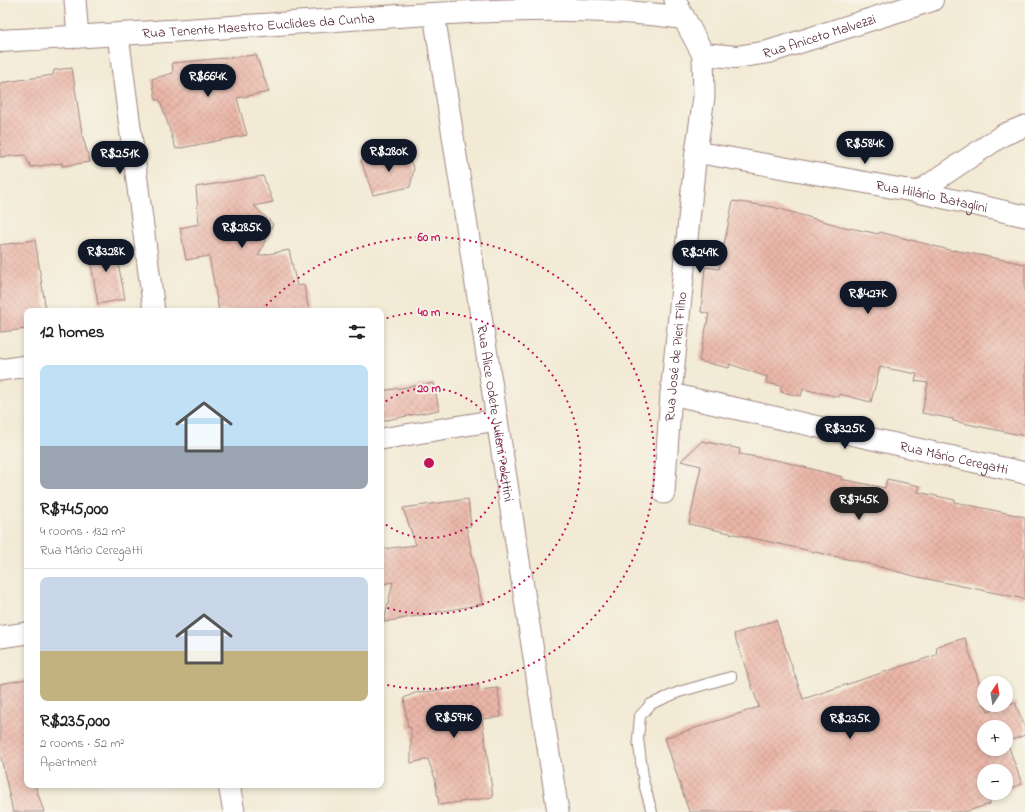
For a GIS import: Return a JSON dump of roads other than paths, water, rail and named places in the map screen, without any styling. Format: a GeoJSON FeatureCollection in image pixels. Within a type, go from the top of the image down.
{"type":"FeatureCollection","features":[{"type":"Feature","properties":{"kind":"street"},"geometry":{"type":"LineString","coordinates":[[75,0],[78,37]]}},
{"type":"Feature","properties":{"kind":"street","name":"Rua Aniceto Malvezzi"},"geometry":{"type":"LineString","coordinates":[[703,54],[736,57],[768,52],[932,0]]}},
{"type":"Feature","properties":{"kind":"street","name":"Rua Tenente Maestro Euclides da Cunha"},"geometry":{"type":"LineString","coordinates":[[0,41],[118,35],[434,14],[545,9],[656,14],[680,9]]}},
{"type":"Feature","properties":{"kind":"street"},"geometry":{"type":"LineString","coordinates":[[680,9],[703,54]]}},
{"type":"Feature","properties":{"kind":"street","name":"Rua Alice Odete Juliani Polettini"},"geometry":{"type":"LineString","coordinates":[[434,14],[558,812]]}},
{"type":"Feature","properties":{"kind":"street"},"geometry":{"type":"LineString","coordinates":[[118,35],[154,308]]}},
{"type":"Feature","properties":{"kind":"street","name":"Rua José de Pieri Filho"},"geometry":{"type":"LineString","coordinates":[[664,493],[672,394],[696,152],[704,97],[703,54]]}},
{"type":"Feature","properties":{"kind":"street"},"geometry":{"type":"LineString","coordinates":[[918,192],[1003,135],[1025,126]]}},
{"type":"Feature","properties":{"kind":"street","name":"Rua Hilário Bataglini"},"geometry":{"type":"LineString","coordinates":[[696,152],[918,192],[1025,216]]}},
{"type":"Feature","properties":{"kind":"street"},"geometry":{"type":"LineString","coordinates":[[0,370],[24,366]]}},
{"type":"Feature","properties":{"kind":"street","name":"Rua Mário Ceregatti"},"geometry":{"type":"LineString","coordinates":[[672,394],[1025,473]]}},
{"type":"Feature","properties":{"kind":"street"},"geometry":{"type":"LineString","coordinates":[[384,439],[497,420]]}},
{"type":"Feature","properties":{"kind":"street"},"geometry":{"type":"LineString","coordinates":[[0,637],[24,633]]}},
{"type":"Feature","properties":{"kind":"street"},"geometry":{"type":"LineString","coordinates":[[230,788],[234,812]]}},
{"type":"Feature","properties":{"kind":"lane"},"geometry":{"type":"LineString","coordinates":[[652,812],[644,784],[638,739],[640,716],[651,704],[679,692],[731,677]]}}]}
